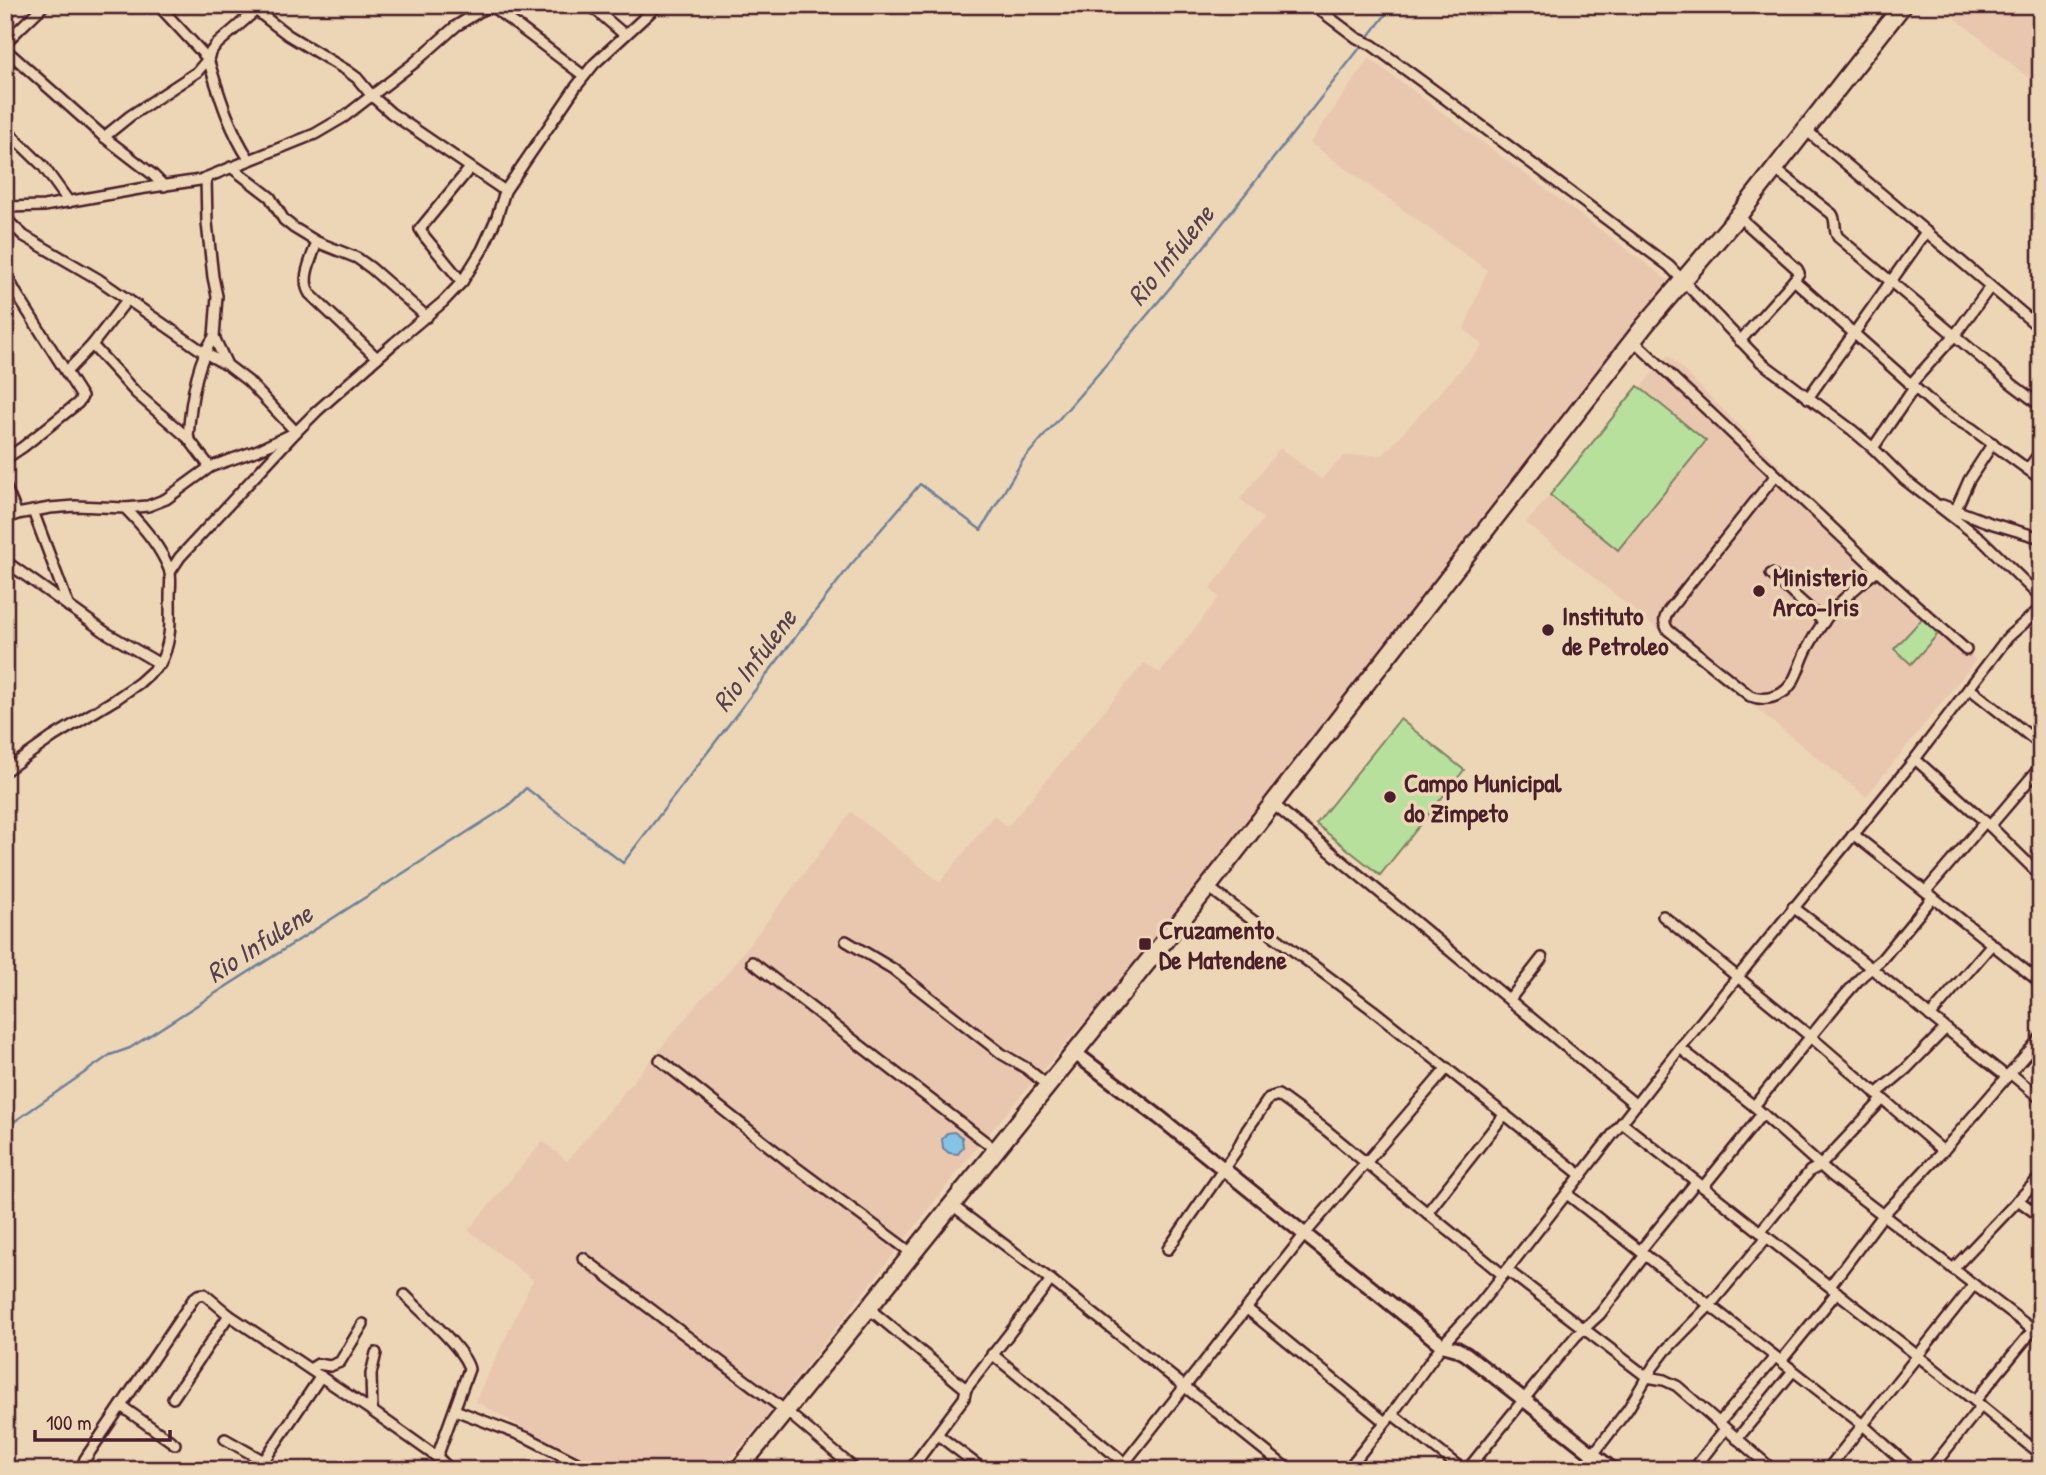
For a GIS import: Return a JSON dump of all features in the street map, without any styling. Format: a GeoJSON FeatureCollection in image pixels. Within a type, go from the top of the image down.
{"type":"FeatureCollection","features":[{"type":"Feature","properties":{"kind":"highway"},"geometry":{"type":"LineString","coordinates":[[738,1470],[1208,887],[1633,341],[1738,216],[1899,7]]}},
{"type":"Feature","properties":{"kind":"street"},"geometry":{"type":"LineString","coordinates":[[5,43],[44,5]]}},
{"type":"Feature","properties":{"kind":"street"},"geometry":{"type":"LineString","coordinates":[[158,5],[208,59],[227,116],[248,159]]}},
{"type":"Feature","properties":{"kind":"street"},"geometry":{"type":"LineString","coordinates":[[296,432],[248,381],[98,279],[24,236],[10,223],[5,208],[44,206],[130,190],[187,183],[206,178],[330,127],[414,63],[456,26],[490,5],[584,76]]}},
{"type":"Feature","properties":{"kind":"street"},"geometry":{"type":"LineString","coordinates":[[590,5],[625,35]]}},
{"type":"Feature","properties":{"kind":"street"},"geometry":{"type":"LineString","coordinates":[[170,572],[180,557],[296,432],[377,358],[427,317],[461,282],[482,250],[505,191],[584,76],[658,5]]}},
{"type":"Feature","properties":{"kind":"street"},"geometry":{"type":"LineString","coordinates":[[1313,5],[1669,266],[1769,369],[1874,448],[1905,480],[1981,539],[2041,598]]}},
{"type":"Feature","properties":{"kind":"street"},"geometry":{"type":"LineString","coordinates":[[104,137],[130,116],[197,72],[215,46],[256,7],[288,35],[352,74],[391,113],[505,191]]}},
{"type":"Feature","properties":{"kind":"street"},"geometry":{"type":"LineString","coordinates":[[5,50],[164,186]]}},
{"type":"Feature","properties":{"kind":"street"},"geometry":{"type":"LineString","coordinates":[[5,128],[43,166],[69,202]]}},
{"type":"Feature","properties":{"kind":"street"},"geometry":{"type":"LineString","coordinates":[[1806,130],[2041,329]]}},
{"type":"Feature","properties":{"kind":"street"},"geometry":{"type":"LineString","coordinates":[[231,167],[270,197],[284,220],[317,242],[357,258],[427,317]]}},
{"type":"Feature","properties":{"kind":"street"},"geometry":{"type":"LineString","coordinates":[[461,282],[420,229],[470,168]]}},
{"type":"Feature","properties":{"kind":"street"},"geometry":{"type":"LineString","coordinates":[[1774,169],[1832,215],[1836,235],[2041,406]]}},
{"type":"Feature","properties":{"kind":"street"},"geometry":{"type":"LineString","coordinates":[[188,438],[193,396],[205,353],[214,337],[218,310],[207,223],[206,178]]}},
{"type":"Feature","properties":{"kind":"street"},"geometry":{"type":"LineString","coordinates":[[1738,216],[1798,273],[1740,341]]}},
{"type":"Feature","properties":{"kind":"street"},"geometry":{"type":"LineString","coordinates":[[1808,398],[1926,232]]}},
{"type":"Feature","properties":{"kind":"street"},"geometry":{"type":"LineString","coordinates":[[317,242],[305,280],[306,288],[310,295],[377,358]]}},
{"type":"Feature","properties":{"kind":"street"},"geometry":{"type":"LineString","coordinates":[[5,255],[8,265],[5,272],[16,293],[82,397],[5,459]]}},
{"type":"Feature","properties":{"kind":"street"},"geometry":{"type":"LineString","coordinates":[[1794,280],[1940,410],[1972,428],[2041,479]]}},
{"type":"Feature","properties":{"kind":"street"},"geometry":{"type":"LineString","coordinates":[[1874,448],[1912,386],[1955,335],[1990,287]]}},
{"type":"Feature","properties":{"kind":"street"},"geometry":{"type":"LineString","coordinates":[[66,372],[92,345],[127,300]]}},
{"type":"Feature","properties":{"kind":"street"},"geometry":{"type":"LineString","coordinates":[[214,337],[227,365]]}},
{"type":"Feature","properties":{"kind":"street"},"geometry":{"type":"LineString","coordinates":[[1633,341],[1966,650]]}},
{"type":"Feature","properties":{"kind":"street"},"geometry":{"type":"LineString","coordinates":[[92,345],[127,385],[188,438],[210,467]]}},
{"type":"Feature","properties":{"kind":"street"},"geometry":{"type":"LineString","coordinates":[[5,520],[17,514],[75,506],[148,506],[166,499],[210,467],[258,450],[296,432]]}},
{"type":"Feature","properties":{"kind":"street"},"geometry":{"type":"LineString","coordinates":[[1956,509],[1969,480],[1993,443]]}},
{"type":"Feature","properties":{"kind":"street"},"geometry":{"type":"LineString","coordinates":[[2028,470],[2041,451]]}},
{"type":"Feature","properties":{"kind":"street"},"geometry":{"type":"LineString","coordinates":[[1776,475],[1669,610],[1664,619],[1668,630],[1750,696],[1765,699],[1789,686],[1824,622],[1844,599],[1877,570]]}},
{"type":"Feature","properties":{"kind":"street"},"geometry":{"type":"LineString","coordinates":[[5,486],[17,514]]}},
{"type":"Feature","properties":{"kind":"street"},"geometry":{"type":"LineString","coordinates":[[1937,503],[2041,538]]}},
{"type":"Feature","properties":{"kind":"street"},"geometry":{"type":"LineString","coordinates":[[5,771],[52,737],[139,683],[160,664],[169,646],[170,572],[154,542],[125,508]]}},
{"type":"Feature","properties":{"kind":"street"},"geometry":{"type":"LineString","coordinates":[[33,511],[69,608]]}},
{"type":"Feature","properties":{"kind":"street"},"geometry":{"type":"LineString","coordinates":[[5,561],[105,632],[160,664]]}},
{"type":"Feature","properties":{"kind":"street"},"geometry":{"type":"LineString","coordinates":[[1771,574],[1824,622]]}},
{"type":"Feature","properties":{"kind":"street"},"geometry":{"type":"LineString","coordinates":[[1347,1470],[1442,1345],[1505,1273],[1737,976],[1915,759],[2008,637],[2040,610]]}},
{"type":"Feature","properties":{"kind":"street"},"geometry":{"type":"LineString","coordinates":[[1969,688],[2041,745]]}},
{"type":"Feature","properties":{"kind":"street"},"geometry":{"type":"LineString","coordinates":[[1915,759],[2039,871]]}},
{"type":"Feature","properties":{"kind":"street"},"geometry":{"type":"LineString","coordinates":[[1754,1106],[1844,995],[1882,960],[1930,894],[1987,824],[2041,766]]}},
{"type":"Feature","properties":{"kind":"street"},"geometry":{"type":"LineString","coordinates":[[1272,803],[1636,1105]]}},
{"type":"Feature","properties":{"kind":"street"},"geometry":{"type":"LineString","coordinates":[[1853,834],[2041,983]]}},
{"type":"Feature","properties":{"kind":"street"},"geometry":{"type":"LineString","coordinates":[[1208,887],[1373,1010],[1582,1176]]}},
{"type":"Feature","properties":{"kind":"street"},"geometry":{"type":"LineString","coordinates":[[1793,907],[1872,967],[1945,1029],[2041,1098]]}},
{"type":"Feature","properties":{"kind":"street"},"geometry":{"type":"LineString","coordinates":[[1662,916],[1811,1037],[1943,1151]]}},
{"type":"Feature","properties":{"kind":"street"},"geometry":{"type":"LineString","coordinates":[[846,940],[893,969],[1002,1054],[1047,1085]]}},
{"type":"Feature","properties":{"kind":"street"},"geometry":{"type":"LineString","coordinates":[[1930,1016],[1992,944]]}},
{"type":"Feature","properties":{"kind":"street"},"geometry":{"type":"LineString","coordinates":[[1510,999],[1542,958]]}},
{"type":"Feature","properties":{"kind":"street"},"geometry":{"type":"LineString","coordinates":[[752,962],[996,1150]]}},
{"type":"Feature","properties":{"kind":"street"},"geometry":{"type":"LineString","coordinates":[[1581,1470],[1628,1409],[1666,1350],[1710,1304],[1808,1174],[1820,1166],[1879,1097],[1945,1029]]}},
{"type":"Feature","properties":{"kind":"street"},"geometry":{"type":"LineString","coordinates":[[1693,1470],[1722,1426],[1833,1289],[1884,1214],[1943,1151],[2041,1037]]}},
{"type":"Feature","properties":{"kind":"street"},"geometry":{"type":"LineString","coordinates":[[1680,1048],[1754,1106],[1820,1166],[2038,1334],[1978,1404],[1930,1470]]}},
{"type":"Feature","properties":{"kind":"street"},"geometry":{"type":"LineString","coordinates":[[1074,1053],[1159,1117],[1442,1345],[1466,1354],[1613,1470]]}},
{"type":"Feature","properties":{"kind":"street"},"geometry":{"type":"LineString","coordinates":[[660,1060],[793,1165],[913,1254]]}},
{"type":"Feature","properties":{"kind":"street"},"geometry":{"type":"LineString","coordinates":[[1121,1466],[1305,1234],[1447,1068]]}},
{"type":"Feature","properties":{"kind":"street"},"geometry":{"type":"LineString","coordinates":[[1168,1249],[1269,1098],[1278,1095],[1505,1273],[1647,1377],[1677,1386],[1773,1470]]}},
{"type":"Feature","properties":{"kind":"street"},"geometry":{"type":"LineString","coordinates":[[1427,1213],[1505,1114]]}},
{"type":"Feature","properties":{"kind":"street"},"geometry":{"type":"LineString","coordinates":[[1392,1414],[1465,1470],[1523,1399],[1600,1314],[1643,1253],[1762,1114]]}},
{"type":"Feature","properties":{"kind":"street"},"geometry":{"type":"LineString","coordinates":[[1622,1123],[2041,1455]]}},
{"type":"Feature","properties":{"kind":"street"},"geometry":{"type":"LineString","coordinates":[[1953,1269],[2041,1176]]}},
{"type":"Feature","properties":{"kind":"street"},"geometry":{"type":"LineString","coordinates":[[1567,1194],[1863,1425],[1913,1470]]}},
{"type":"Feature","properties":{"kind":"street"},"geometry":{"type":"LineString","coordinates":[[2018,1200],[2041,1217]]}},
{"type":"Feature","properties":{"kind":"street"},"geometry":{"type":"LineString","coordinates":[[952,1205],[1051,1280],[1289,1470]]}},
{"type":"Feature","properties":{"kind":"street"},"geometry":{"type":"LineString","coordinates":[[583,1258],[786,1411],[856,1470]]}},
{"type":"Feature","properties":{"kind":"street"},"geometry":{"type":"LineString","coordinates":[[910,1470],[964,1398],[966,1389],[1051,1280]]}},
{"type":"Feature","properties":{"kind":"street"},"geometry":{"type":"LineString","coordinates":[[1827,1470],[1973,1286]]}},
{"type":"Feature","properties":{"kind":"street"},"geometry":{"type":"LineString","coordinates":[[85,1470],[82,1466],[85,1460],[198,1295],[208,1295],[229,1315],[372,1411],[451,1470]]}},
{"type":"Feature","properties":{"kind":"street"},"geometry":{"type":"LineString","coordinates":[[405,1295],[468,1362],[469,1368],[437,1457]]}},
{"type":"Feature","properties":{"kind":"street"},"geometry":{"type":"LineString","coordinates":[[867,1307],[966,1389]]}},
{"type":"Feature","properties":{"kind":"street"},"geometry":{"type":"LineString","coordinates":[[1246,1308],[1385,1423]]}},
{"type":"Feature","properties":{"kind":"street"},"geometry":{"type":"LineString","coordinates":[[173,1398],[229,1315]]}},
{"type":"Feature","properties":{"kind":"street"},"geometry":{"type":"LineString","coordinates":[[310,1369],[318,1364],[331,1366],[340,1362],[363,1324]]}},
{"type":"Feature","properties":{"kind":"street"},"geometry":{"type":"LineString","coordinates":[[372,1411],[371,1374],[376,1353]]}},
{"type":"Feature","properties":{"kind":"street"},"geometry":{"type":"LineString","coordinates":[[992,1354],[1121,1466],[1133,1470]]}},
{"type":"Feature","properties":{"kind":"street"},"geometry":{"type":"LineString","coordinates":[[1737,1439],[1793,1371]]}},
{"type":"Feature","properties":{"kind":"street"},"geometry":{"type":"LineString","coordinates":[[225,1439],[262,1460],[265,1459],[321,1376]]}},
{"type":"Feature","properties":{"kind":"street"},"geometry":{"type":"LineString","coordinates":[[121,1406],[175,1444]]}},
{"type":"Feature","properties":{"kind":"street"},"geometry":{"type":"LineString","coordinates":[[455,1410],[528,1438],[592,1470]]}},
{"type":"Feature","properties":{"kind":"street"},"geometry":{"type":"LineString","coordinates":[[938,1435],[984,1470]]}},
{"type":"Feature","properties":{"kind":"shaded area"},"geometry":{"type":"Polygon","coordinates":[[[1945,5],[2041,5],[2041,88],[1943,8],[1945,5]]]}},
{"type":"Feature","properties":{"kind":"shaded area"},"geometry":{"type":"Polygon","coordinates":[[[1369,58],[1675,285],[1231,850],[975,1150],[764,1420],[720,1470],[598,1470],[475,1401],[533,1280],[468,1230],[543,1141],[567,1161],[702,998],[724,977],[851,812],[940,882],[994,815],[1007,827],[1144,663],[1160,673],[1219,597],[1210,589],[1263,519],[1240,499],[1280,448],[1321,479],[1344,456],[1383,455],[1483,345],[1464,329],[1487,270],[1310,143],[1369,58]]]}},
{"type":"Feature","properties":{"kind":"shaded area","name":"Ministerio Arco-Iris"},"geometry":{"type":"Polygon","coordinates":[[[1668,355],[1976,660],[1866,797],[1526,523],[1668,355]]]}},
{"type":"Feature","properties":{"kind":"green space"},"geometry":{"type":"Polygon","coordinates":[[[1638,386],[1706,441],[1618,550],[1550,495],[1638,386]]]}},
{"type":"Feature","properties":{"kind":"green space"},"geometry":{"type":"Polygon","coordinates":[[[1922,619],[1938,634],[1911,664],[1894,649],[1922,619]]]}},
{"type":"Feature","properties":{"kind":"green space","name":"Campo Municipal do Zimpeto"},"geometry":{"type":"Polygon","coordinates":[[[1400,719],[1464,770],[1380,875],[1316,824],[1400,719]]]}},
{"type":"Feature","properties":{"kind":"water"},"geometry":{"type":"Polygon","coordinates":[[[954,1132],[962,1137],[963,1147],[958,1154],[949,1153],[943,1148],[942,1139],[947,1133],[954,1132]]]}},
{"type":"Feature","properties":{"kind":"waterway","name":"Rio Infulene"},"geometry":{"type":"LineString","coordinates":[[1367,39],[1393,5]]}},
{"type":"Feature","properties":{"kind":"waterway","name":"Rio Infulene"},"geometry":{"type":"LineString","coordinates":[[5,1128],[110,1055],[130,1048],[508,806],[526,788],[623,863],[849,567],[920,484],[981,530],[1023,460],[1203,248],[1363,44]]}},
{"type":"Feature","properties":{"kind":"place","name":"Ministerio Arco-Iris"},"geometry":{"type":"Point","coordinates":[1759,591]}},
{"type":"Feature","properties":{"kind":"place","name":"Instituto de Petroleo"},"geometry":{"type":"Point","coordinates":[1548,630]}},
{"type":"Feature","properties":{"kind":"place","name":"Campo Municipal do Zimpeto"},"geometry":{"type":"Point","coordinates":[1390,797]}},
{"type":"Feature","properties":{"kind":"place","name":"Cruzamento De Matendene"},"geometry":{"type":"Point","coordinates":[1145,944]}}]}
